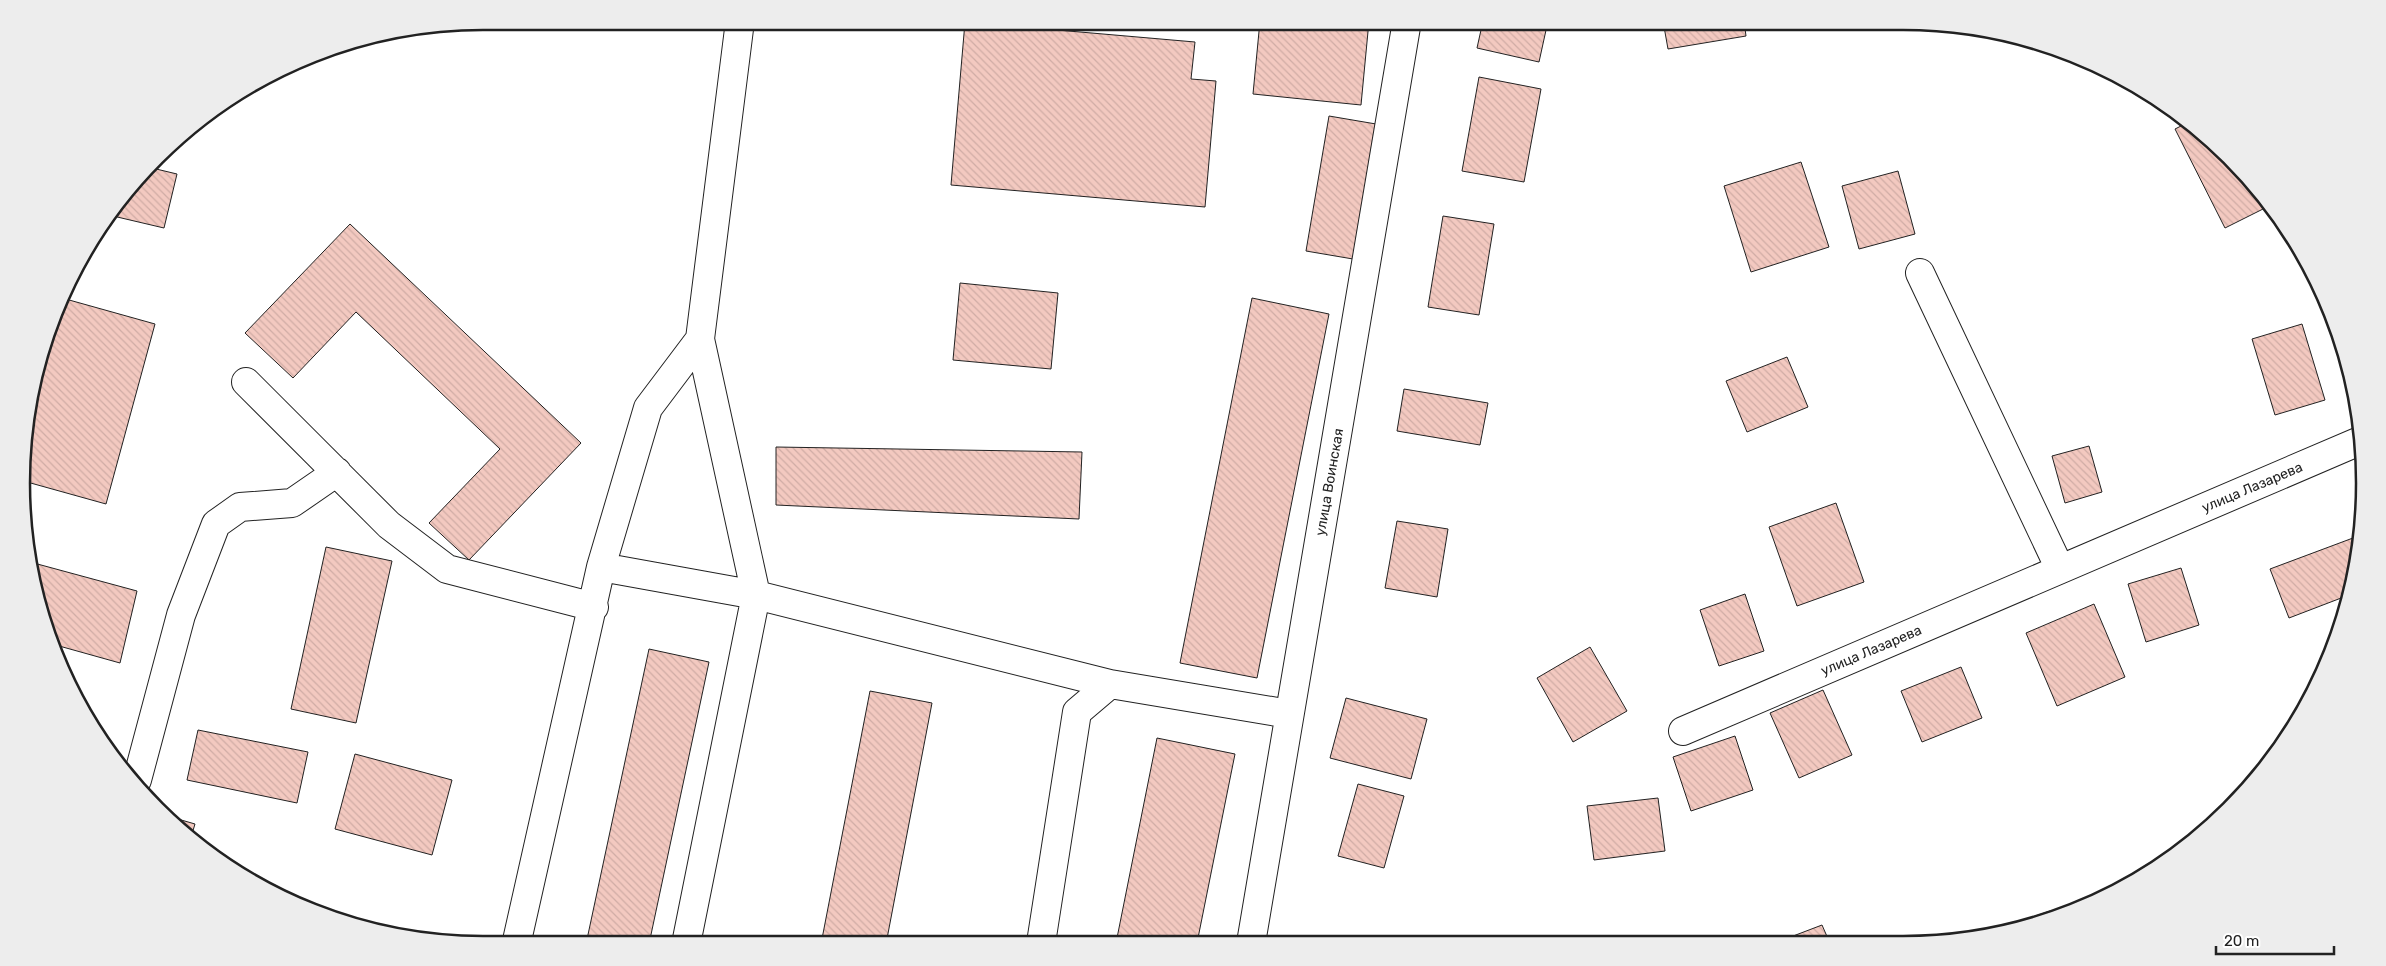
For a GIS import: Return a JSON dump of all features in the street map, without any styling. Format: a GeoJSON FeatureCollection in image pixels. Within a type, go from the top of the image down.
{"type":"FeatureCollection","features":[{"type":"Feature","properties":{"kind":"street"},"geometry":{"type":"LineString","coordinates":[[688,936],[756,594],[700,339],[739,30]]}},
{"type":"Feature","properties":{"kind":"street","name":"улица Воинская"},"geometry":{"type":"LineString","coordinates":[[1252,936],[1405,30]]}},
{"type":"Feature","properties":{"kind":"street"},"geometry":{"type":"LineString","coordinates":[[1920,273],[2060,569]]}},
{"type":"Feature","properties":{"kind":"street"},"geometry":{"type":"LineString","coordinates":[[518,936],[594,607],[601,567],[648,408],[700,339]]}},
{"type":"Feature","properties":{"kind":"street"},"geometry":{"type":"LineString","coordinates":[[246,382],[389,525],[447,569],[594,607]]}},
{"type":"Feature","properties":{"kind":"street","name":"улица Лазарева"},"geometry":{"type":"LineString","coordinates":[[1683,731],[2354,443]]}},
{"type":"Feature","properties":{"kind":"street"},"geometry":{"type":"LineString","coordinates":[[138,777],[181,615],[216,524],[240,507],[292,504],[337,472]]}},
{"type":"Feature","properties":{"kind":"street"},"geometry":{"type":"LineString","coordinates":[[601,567],[756,594],[1110,684],[1289,714]]}},
{"type":"Feature","properties":{"kind":"street"},"geometry":{"type":"LineString","coordinates":[[1042,936],[1076,712],[1110,684]]}},
{"type":"Feature","properties":{"kind":"building"},"geometry":{"type":"Polygon","coordinates":[[[964,30],[1057,30],[1195,42],[1191,79],[1216,81],[1205,207],[951,185],[964,30]]]}},
{"type":"Feature","properties":{"kind":"building"},"geometry":{"type":"Polygon","coordinates":[[[1259,30],[1368,30],[1361,105],[1253,94],[1259,30]]]}},
{"type":"Feature","properties":{"kind":"building"},"geometry":{"type":"Polygon","coordinates":[[[1481,30],[1546,30],[1539,62],[1477,48],[1481,30]]]}},
{"type":"Feature","properties":{"kind":"building"},"geometry":{"type":"Polygon","coordinates":[[[1665,30],[1745,30],[1746,36],[1668,49],[1665,30]]]}},
{"type":"Feature","properties":{"kind":"building"},"geometry":{"type":"Polygon","coordinates":[[[1479,77],[1541,89],[1524,182],[1462,171],[1479,77]]]}},
{"type":"Feature","properties":{"kind":"building"},"geometry":{"type":"Polygon","coordinates":[[[1329,116],[1376,124],[1353,259],[1306,251],[1329,116]]]}},
{"type":"Feature","properties":{"kind":"building"},"geometry":{"type":"Polygon","coordinates":[[[2181,126],[2202,142],[2244,184],[2263,209],[2225,228],[2175,129],[2181,126]]]}},
{"type":"Feature","properties":{"kind":"building"},"geometry":{"type":"Polygon","coordinates":[[[1801,162],[1829,247],[1751,272],[1724,186],[1801,162]]]}},
{"type":"Feature","properties":{"kind":"building"},"geometry":{"type":"Polygon","coordinates":[[[157,169],[177,174],[164,228],[117,217],[142,184],[157,169]]]}},
{"type":"Feature","properties":{"kind":"building"},"geometry":{"type":"Polygon","coordinates":[[[1898,171],[1915,234],[1859,249],[1842,186],[1898,171]]]}},
{"type":"Feature","properties":{"kind":"building"},"geometry":{"type":"Polygon","coordinates":[[[1443,216],[1494,224],[1479,315],[1428,307],[1443,216]]]}},
{"type":"Feature","properties":{"kind":"building"},"geometry":{"type":"Polygon","coordinates":[[[350,224],[581,443],[469,560],[429,523],[500,449],[356,312],[293,378],[245,333],[350,224]]]}},
{"type":"Feature","properties":{"kind":"building"},"geometry":{"type":"Polygon","coordinates":[[[960,283],[1058,293],[1051,369],[953,360],[960,283]]]}},
{"type":"Feature","properties":{"kind":"building"},"geometry":{"type":"Polygon","coordinates":[[[1252,298],[1329,314],[1257,678],[1180,663],[1252,298]]]}},
{"type":"Feature","properties":{"kind":"building"},"geometry":{"type":"Polygon","coordinates":[[[69,300],[155,324],[106,504],[30,483],[34,424],[45,366],[69,300]]]}},
{"type":"Feature","properties":{"kind":"building"},"geometry":{"type":"Polygon","coordinates":[[[2302,324],[2325,400],[2275,415],[2252,339],[2302,324]]]}},
{"type":"Feature","properties":{"kind":"building"},"geometry":{"type":"Polygon","coordinates":[[[1787,357],[1808,407],[1747,432],[1726,381],[1787,357]]]}},
{"type":"Feature","properties":{"kind":"building"},"geometry":{"type":"Polygon","coordinates":[[[1404,389],[1488,403],[1480,445],[1397,431],[1404,389]]]}},
{"type":"Feature","properties":{"kind":"building"},"geometry":{"type":"Polygon","coordinates":[[[2089,446],[2102,492],[2065,503],[2052,456],[2089,446]]]}},
{"type":"Feature","properties":{"kind":"building"},"geometry":{"type":"Polygon","coordinates":[[[776,447],[1082,452],[1079,519],[776,505],[776,447]]]}},
{"type":"Feature","properties":{"kind":"building"},"geometry":{"type":"Polygon","coordinates":[[[1836,503],[1864,582],[1797,606],[1769,527],[1836,503]]]}},
{"type":"Feature","properties":{"kind":"building"},"geometry":{"type":"Polygon","coordinates":[[[1397,521],[1448,529],[1437,597],[1385,588],[1397,521]]]}},
{"type":"Feature","properties":{"kind":"building"},"geometry":{"type":"Polygon","coordinates":[[[2352,538],[2341,598],[2289,618],[2270,569],[2352,538]]]}},
{"type":"Feature","properties":{"kind":"building"},"geometry":{"type":"Polygon","coordinates":[[[326,547],[392,561],[356,723],[291,709],[326,547]]]}},
{"type":"Feature","properties":{"kind":"building"},"geometry":{"type":"Polygon","coordinates":[[[38,564],[137,591],[120,663],[60,646],[45,600],[38,564]]]}},
{"type":"Feature","properties":{"kind":"building"},"geometry":{"type":"Polygon","coordinates":[[[2181,568],[2199,625],[2146,642],[2128,584],[2181,568]]]}},
{"type":"Feature","properties":{"kind":"building"},"geometry":{"type":"Polygon","coordinates":[[[1745,594],[1764,651],[1719,666],[1700,610],[1745,594]]]}},
{"type":"Feature","properties":{"kind":"building"},"geometry":{"type":"Polygon","coordinates":[[[2094,604],[2125,677],[2057,706],[2026,633],[2094,604]]]}},
{"type":"Feature","properties":{"kind":"building"},"geometry":{"type":"Polygon","coordinates":[[[1590,647],[1627,711],[1573,742],[1537,678],[1590,647]]]}},
{"type":"Feature","properties":{"kind":"building"},"geometry":{"type":"Polygon","coordinates":[[[649,649],[709,662],[651,936],[588,936],[649,649]]]}},
{"type":"Feature","properties":{"kind":"building"},"geometry":{"type":"Polygon","coordinates":[[[1961,667],[1982,718],[1922,742],[1901,691],[1961,667]]]}},
{"type":"Feature","properties":{"kind":"building"},"geometry":{"type":"Polygon","coordinates":[[[1823,690],[1852,755],[1799,778],[1770,713],[1823,690]]]}},
{"type":"Feature","properties":{"kind":"building"},"geometry":{"type":"Polygon","coordinates":[[[870,691],[932,703],[888,936],[823,936],[870,691]]]}},
{"type":"Feature","properties":{"kind":"building"},"geometry":{"type":"Polygon","coordinates":[[[1346,698],[1427,719],[1411,779],[1330,758],[1346,698]]]}},
{"type":"Feature","properties":{"kind":"building"},"geometry":{"type":"Polygon","coordinates":[[[198,730],[308,752],[297,803],[187,780],[198,730]]]}},
{"type":"Feature","properties":{"kind":"building"},"geometry":{"type":"Polygon","coordinates":[[[1735,736],[1753,790],[1691,811],[1673,757],[1735,736]]]}},
{"type":"Feature","properties":{"kind":"building"},"geometry":{"type":"Polygon","coordinates":[[[1157,738],[1235,754],[1198,936],[1117,936],[1157,738]]]}},
{"type":"Feature","properties":{"kind":"building"},"geometry":{"type":"Polygon","coordinates":[[[355,754],[452,780],[432,855],[335,829],[355,754]]]}},
{"type":"Feature","properties":{"kind":"building"},"geometry":{"type":"Polygon","coordinates":[[[1358,784],[1404,796],[1384,868],[1338,856],[1358,784]]]}},
{"type":"Feature","properties":{"kind":"building"},"geometry":{"type":"Polygon","coordinates":[[[1658,798],[1665,851],[1594,860],[1587,806],[1658,798]]]}},
{"type":"Feature","properties":{"kind":"building"},"geometry":{"type":"Polygon","coordinates":[[[179,819],[195,824],[193,831],[179,819]]]}},
{"type":"Feature","properties":{"kind":"building"},"geometry":{"type":"Polygon","coordinates":[[[1822,925],[1827,936],[1793,936],[1822,925]]]}}]}
